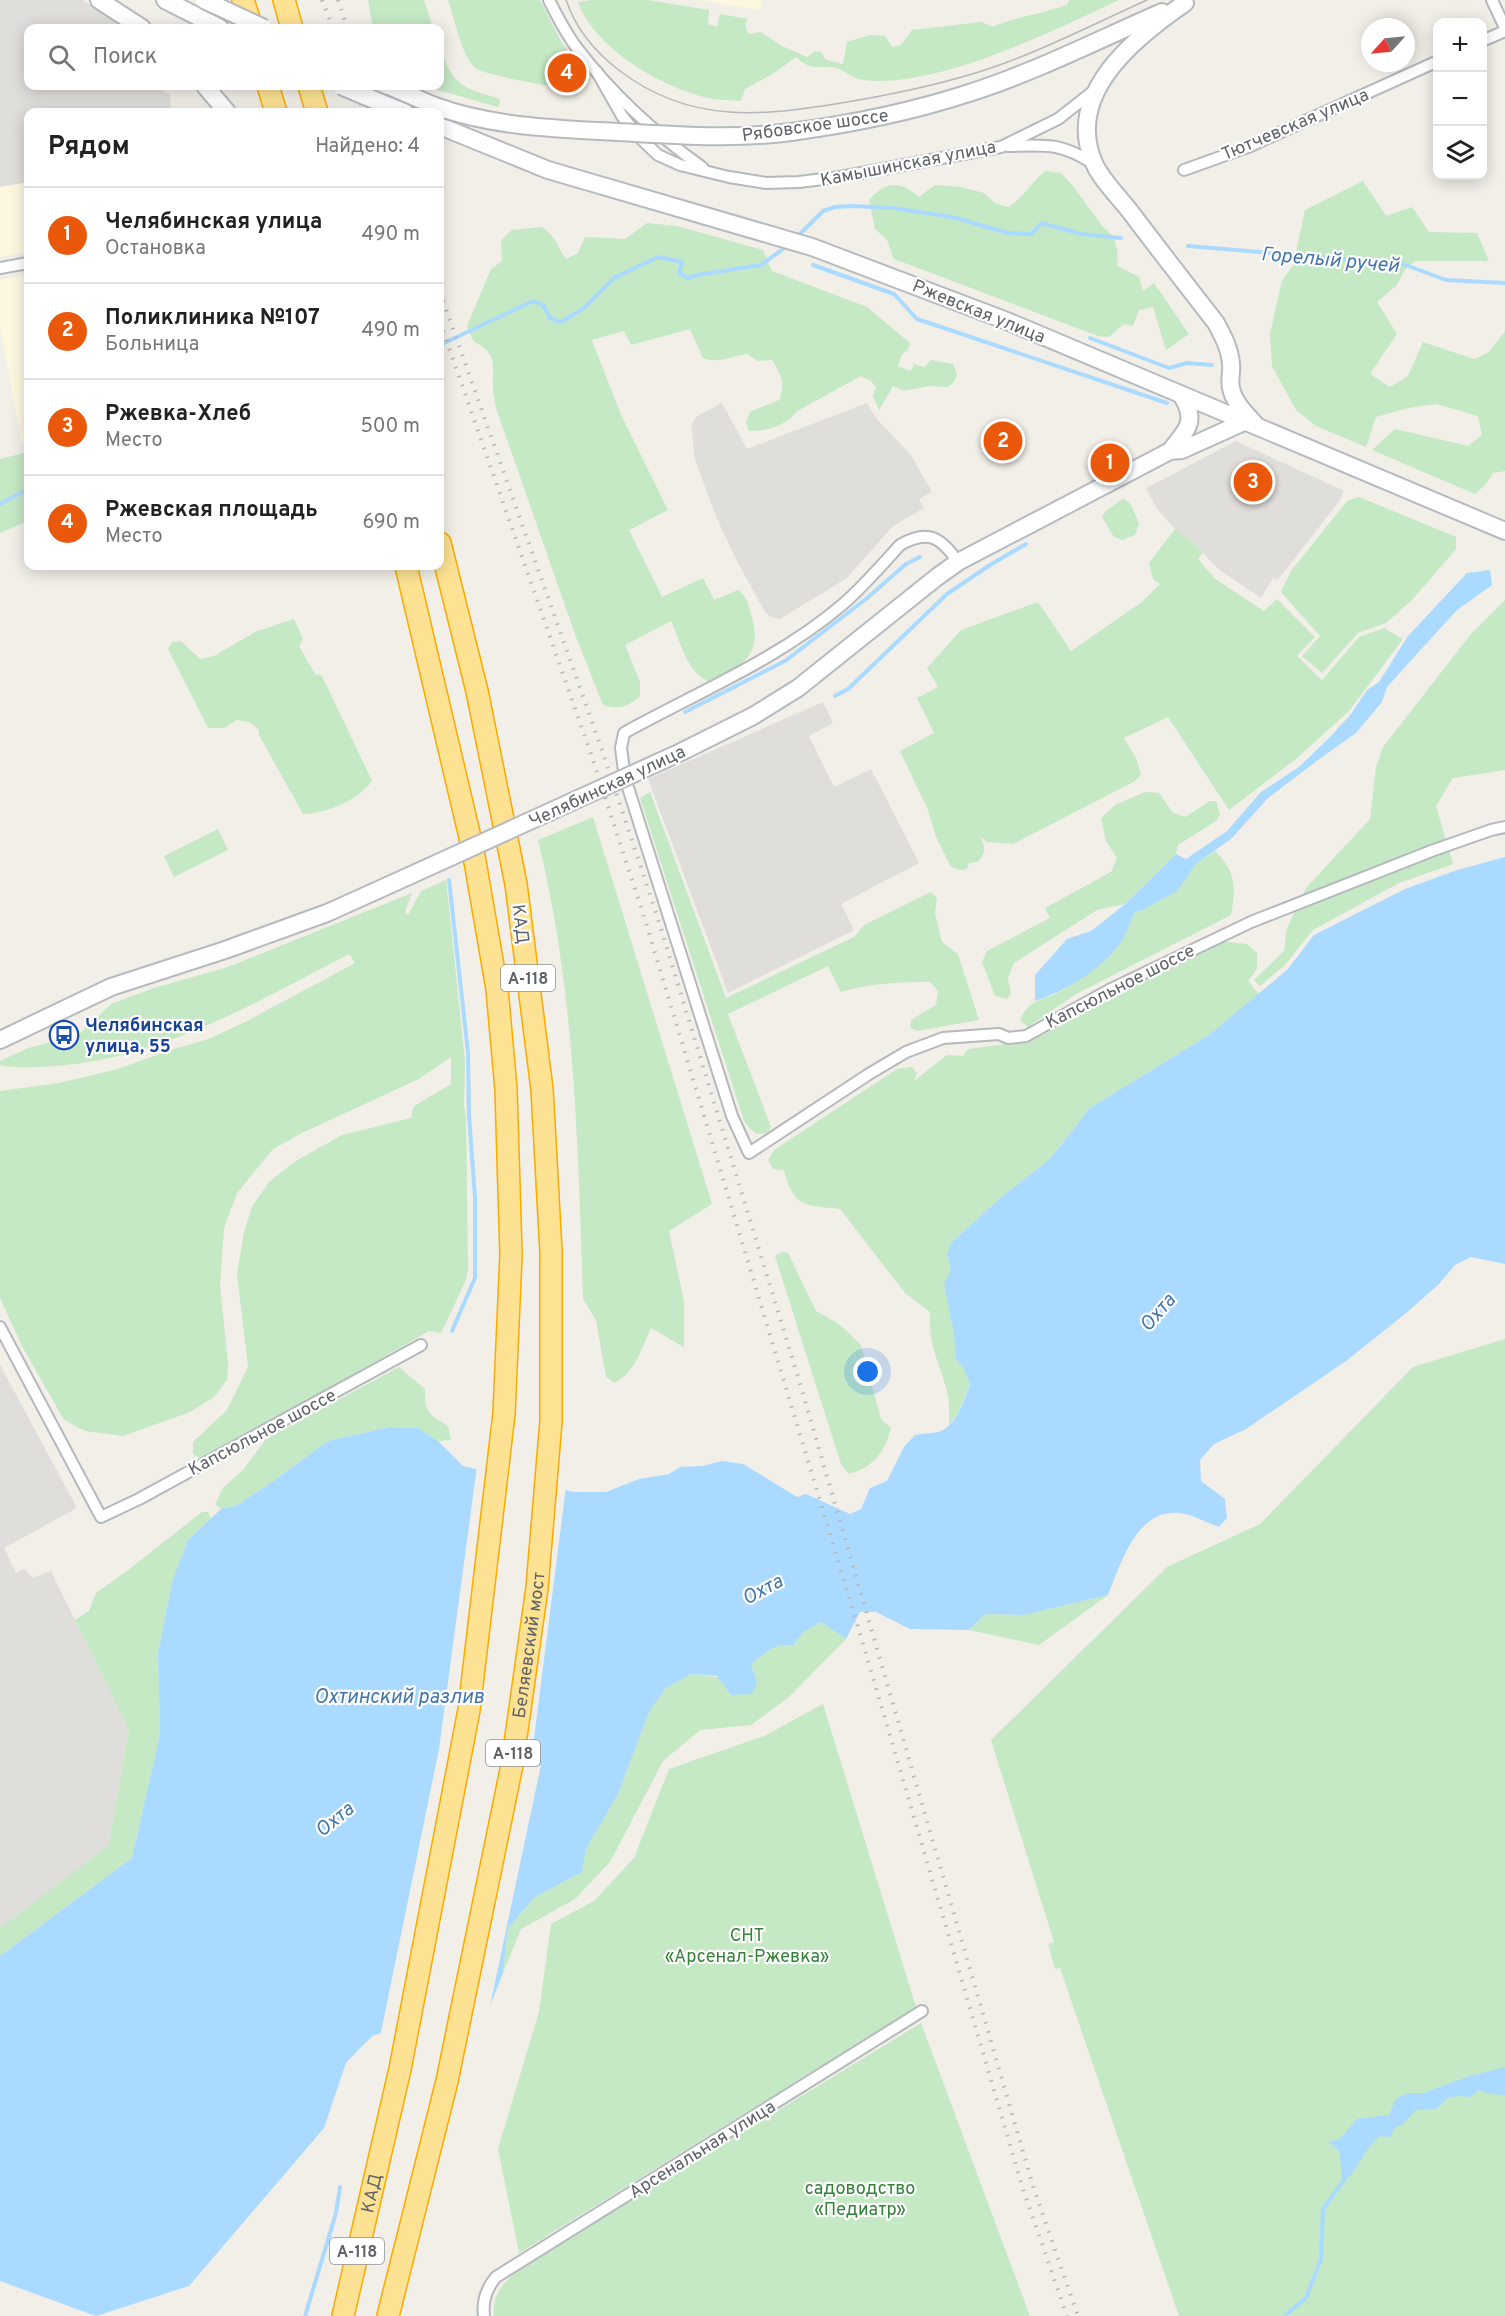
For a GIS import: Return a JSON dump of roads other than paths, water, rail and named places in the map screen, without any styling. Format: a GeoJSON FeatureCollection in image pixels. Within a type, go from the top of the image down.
{"type":"FeatureCollection","features":[{"type":"Feature","properties":{"kind":"highway"},"geometry":{"type":"LineString","coordinates":[[243,0],[251,24]]}},
{"type":"Feature","properties":{"kind":"highway"},"geometry":{"type":"LineString","coordinates":[[284,0],[291,24]]}},
{"type":"Feature","properties":{"kind":"highway"},"geometry":{"type":"LineString","coordinates":[[269,90],[275,108]]}},
{"type":"Feature","properties":{"kind":"highway"},"geometry":{"type":"LineString","coordinates":[[310,90],[316,108]]}},
{"type":"Feature","properties":{"kind":"highway","name":"КАД"},"geometry":{"type":"LineString","coordinates":[[444,559],[477,691],[518,895],[542,1101],[551,1252],[551,1421]]}},
{"type":"Feature","properties":{"kind":"highway","name":"КАД"},"geometry":{"type":"LineString","coordinates":[[343,2316],[400,2069],[469,1710],[504,1414],[511,1255],[506,1089],[497,990],[473,850],[407,570]]}},
{"type":"Feature","properties":{"kind":"highway","name":"Беляевский мост"},"geometry":{"type":"LineString","coordinates":[[388,2316],[447,2081],[512,1765],[537,1588],[551,1421]]}},
{"type":"Feature","properties":{"kind":"main road"},"geometry":{"type":"LineString","coordinates":[[99,0],[136,24]]}},
{"type":"Feature","properties":{"kind":"main road"},"geometry":{"type":"LineString","coordinates":[[165,0],[212,24]]}},
{"type":"Feature","properties":{"kind":"main road"},"geometry":{"type":"LineString","coordinates":[[204,0],[255,24]]}},
{"type":"Feature","properties":{"kind":"main road"},"geometry":{"type":"LineString","coordinates":[[1188,1],[1144,34],[1095,90],[1085,127],[1095,164],[1216,323],[1228,350],[1231,364],[1230,387],[1251,424]]}},
{"type":"Feature","properties":{"kind":"main road","name":"Рябовское шоссе"},"geometry":{"type":"LineString","coordinates":[[444,108],[484,119],[546,128],[705,137],[755,137],[836,126],[914,110],[970,93],[1188,1]]}},
{"type":"Feature","properties":{"kind":"main road"},"geometry":{"type":"LineString","coordinates":[[208,90],[224,108]]}},
{"type":"Feature","properties":{"kind":"main road"},"geometry":{"type":"LineString","coordinates":[[350,90],[393,108]]}},
{"type":"Feature","properties":{"kind":"main road","name":"Рябовское шоссе"},"geometry":{"type":"LineString","coordinates":[[398,90],[443,108]]}},
{"type":"Feature","properties":{"kind":"main road","name":"Ржевская улица"},"geometry":{"type":"LineString","coordinates":[[444,128],[549,170],[813,247],[1007,321],[1505,531]]}},
{"type":"Feature","properties":{"kind":"main road","name":"Челябинская улица"},"geometry":{"type":"LineString","coordinates":[[0,1040],[111,987],[225,950],[327,913],[753,717],[798,688],[958,562],[1170,451],[1185,434],[1190,420],[1188,407],[1182,396]]}},
{"type":"Feature","properties":{"kind":"main road","name":"Челябинская улица"},"geometry":{"type":"LineString","coordinates":[[1170,451],[1182,450],[1251,424]]}},
{"type":"Feature","properties":{"kind":"street","name":"Камышинская улица"},"geometry":{"type":"LineString","coordinates":[[549,0],[575,46],[650,128],[707,170],[729,177],[766,183],[799,182],[1001,147],[1059,119],[1095,90]]}},
{"type":"Feature","properties":{"kind":"street"},"geometry":{"type":"LineString","coordinates":[[1487,39],[1505,30],[1492,0]]}},
{"type":"Feature","properties":{"kind":"street","name":"Тютчевская улица"},"geometry":{"type":"LineString","coordinates":[[1184,170],[1248,147],[1433,63]]}},
{"type":"Feature","properties":{"kind":"street"},"geometry":{"type":"LineString","coordinates":[[1001,147],[1049,144],[1064,147],[1095,164]]}},
{"type":"Feature","properties":{"kind":"street"},"geometry":{"type":"LineString","coordinates":[[0,268],[24,264]]}},
{"type":"Feature","properties":{"kind":"street","name":"Капсюльное шоссе"},"geometry":{"type":"LineString","coordinates":[[958,562],[949,549],[932,537],[921,535],[911,538],[900,545],[843,605],[780,650],[753,667],[624,733],[621,748],[626,778],[732,1116],[749,1153],[906,1052],[943,1038],[999,1034],[1008,1038],[1026,1036],[1119,985],[1251,922],[1424,854],[1505,827]]}},
{"type":"Feature","properties":{"kind":"street","name":"Капсюльное шоссе"},"geometry":{"type":"LineString","coordinates":[[0,1328],[101,1516],[140,1500],[421,1345]]}},
{"type":"Feature","properties":{"kind":"street","name":"Арсенальная улица"},"geometry":{"type":"LineString","coordinates":[[484,2316],[483,2301],[496,2277],[922,2012]]}},
{"type":"Feature","properties":{"kind":"water"},"geometry":{"type":"Polygon","coordinates":[[[1490,570],[1492,585],[1457,610],[1387,687],[1382,702],[1356,733],[1268,798],[1232,838],[1196,864],[1177,891],[1135,912],[1121,942],[1093,971],[1071,985],[1035,1001],[1035,975],[1067,939],[1091,931],[1109,917],[1176,854],[1186,859],[1227,831],[1261,792],[1299,767],[1330,737],[1351,714],[1367,690],[1379,682],[1408,636],[1467,573],[1490,570]]]}},
{"type":"Feature","properties":{"kind":"water","name":"Охтинский разлив"},"geometry":{"type":"Polygon","coordinates":[[[1505,857],[1505,1264],[1471,1257],[1455,1265],[1439,1284],[1405,1314],[1346,1361],[1246,1429],[1214,1444],[1200,1460],[1201,1481],[1225,1499],[1227,1518],[1219,1527],[1179,1513],[1164,1514],[1152,1520],[1132,1541],[1108,1595],[1024,1615],[985,1614],[969,1630],[910,1629],[876,1612],[860,1612],[846,1639],[821,1622],[803,1632],[793,1646],[781,1645],[770,1649],[751,1664],[757,1682],[752,1694],[731,1695],[717,1676],[691,1674],[666,1688],[650,1710],[618,1794],[586,1849],[582,1872],[535,1897],[508,1928],[503,1973],[485,2018],[408,2026],[374,2035],[346,2063],[324,2128],[189,2286],[96,2316],[0,2281],[0,1956],[132,1858],[160,1734],[158,1653],[172,1582],[188,1540],[221,1509],[236,1506],[328,1441],[390,1427],[418,1428],[438,1441],[463,1466],[574,1492],[606,1492],[639,1479],[669,1474],[680,1467],[702,1466],[722,1461],[743,1464],[797,1497],[806,1494],[850,1514],[861,1509],[870,1488],[887,1481],[904,1447],[915,1435],[940,1431],[953,1422],[970,1385],[964,1369],[956,1359],[954,1334],[944,1284],[951,1270],[947,1255],[950,1244],[1000,1198],[1049,1160],[1090,1108],[1209,1035],[1287,970],[1314,935],[1405,889],[1454,871],[1505,857]]]}},
{"type":"Feature","properties":{"kind":"water"},"geometry":{"type":"Polygon","coordinates":[[[1505,2067],[1505,2095],[1478,2090],[1471,2097],[1448,2098],[1436,2109],[1416,2110],[1403,2124],[1394,2128],[1391,2137],[1380,2136],[1374,2141],[1343,2183],[1339,2151],[1328,2142],[1340,2139],[1357,2119],[1389,2115],[1396,2099],[1407,2093],[1424,2093],[1467,2077],[1505,2067]]]}},
{"type":"Feature","properties":{"kind":"waterway","name":"Горелый ручей"},"geometry":{"type":"LineString","coordinates":[[797,237],[823,211],[835,207],[852,206],[893,208],[952,217],[1008,233],[1032,234],[1041,223],[1082,234],[1121,238]]}},
{"type":"Feature","properties":{"kind":"waterway","name":"Горелый ручей"},"geometry":{"type":"LineString","coordinates":[[444,343],[533,301],[543,305],[550,318],[561,322],[584,308],[614,278],[658,257],[682,262],[679,273],[688,278],[761,265],[787,246]]}},
{"type":"Feature","properties":{"kind":"waterway","name":"Горелый ручей"},"geometry":{"type":"LineString","coordinates":[[1188,246],[1403,264],[1446,280],[1505,283]]}},
{"type":"Feature","properties":{"kind":"waterway"},"geometry":{"type":"LineString","coordinates":[[813,265],[894,294],[917,319],[1167,403]]}},
{"type":"Feature","properties":{"kind":"waterway"},"geometry":{"type":"LineString","coordinates":[[1090,338],[1169,368],[1187,363],[1212,365]]}},
{"type":"Feature","properties":{"kind":"waterway","name":"Горелый ручей"},"geometry":{"type":"LineString","coordinates":[[0,504],[24,491]]}},
{"type":"Feature","properties":{"kind":"waterway"},"geometry":{"type":"LineString","coordinates":[[835,696],[848,689],[947,594],[1026,544]]}},
{"type":"Feature","properties":{"kind":"waterway"},"geometry":{"type":"LineString","coordinates":[[685,712],[785,661],[866,599],[906,564],[920,557]]}},
{"type":"Feature","properties":{"kind":"waterway"},"geometry":{"type":"LineString","coordinates":[[449,880],[468,1053],[469,1115],[475,1197],[475,1278],[452,1331]]}},
{"type":"Feature","properties":{"kind":"waterway"},"geometry":{"type":"LineString","coordinates":[[1284,2316],[1306,2298],[1321,2259],[1323,2209],[1344,2180]]}},
{"type":"Feature","properties":{"kind":"waterway"},"geometry":{"type":"LineString","coordinates":[[305,2316],[336,2213],[340,2187]]}},
{"type":"Feature","properties":{"kind":"tram line"},"geometry":{"type":"LineString","coordinates":[[566,0],[575,21],[595,48],[620,71],[647,88],[674,101],[701,108],[757,113],[867,99],[966,76],[1041,49],[1147,0]]}},
{"type":"Feature","properties":{"kind":"railway"},"geometry":{"type":"LineString","coordinates":[[322,0],[331,24]]}},
{"type":"Feature","properties":{"kind":"railway"},"geometry":{"type":"LineString","coordinates":[[338,0],[346,24]]}},
{"type":"Feature","properties":{"kind":"railway"},"geometry":{"type":"LineString","coordinates":[[356,90],[362,108]]}},
{"type":"Feature","properties":{"kind":"railway"},"geometry":{"type":"LineString","coordinates":[[367,90],[373,108]]}},
{"type":"Feature","properties":{"kind":"railway"},"geometry":{"type":"LineString","coordinates":[[444,303],[603,753],[658,919],[801,1387],[1033,2186],[1078,2316]]}},
{"type":"Feature","properties":{"kind":"railway"},"geometry":{"type":"LineString","coordinates":[[444,333],[592,757],[646,923],[864,1647],[1023,2189],[1067,2316]]}},
{"type":"Feature","properties":{"kind":"place","name":"Ржевская площадь"},"geometry":{"type":"Point","coordinates":[567,73]}},
{"type":"Feature","properties":{"kind":"place","name":"Поликлиника №107"},"geometry":{"type":"Point","coordinates":[1003,441]}},
{"type":"Feature","properties":{"kind":"place","name":"Челябинская улица"},"geometry":{"type":"Point","coordinates":[1110,463]}},
{"type":"Feature","properties":{"kind":"place","name":"Ржевка-Хлеб"},"geometry":{"type":"Point","coordinates":[1253,482]}},
{"type":"Feature","properties":{"kind":"place","name":"Челябинская улица, 55"},"geometry":{"type":"Point","coordinates":[64,1035]}},
{"type":"Feature","properties":{"kind":"water label","name":"Охта"},"geometry":{"type":"Point","coordinates":[1157,1312]}},
{"type":"Feature","properties":{"kind":"water label","name":"Охта"},"geometry":{"type":"Point","coordinates":[762,1589]}},
{"type":"Feature","properties":{"kind":"water label","name":"Охта"},"geometry":{"type":"Point","coordinates":[334,1819]}},
{"type":"Feature","properties":{"kind":"park label","name":"СНТ «Арсенал-Ржевка»"},"geometry":{"type":"Point","coordinates":[747,1945]}},
{"type":"Feature","properties":{"kind":"park label","name":"садоводство «Педиатр»"},"geometry":{"type":"Point","coordinates":[860,2198]}}]}
